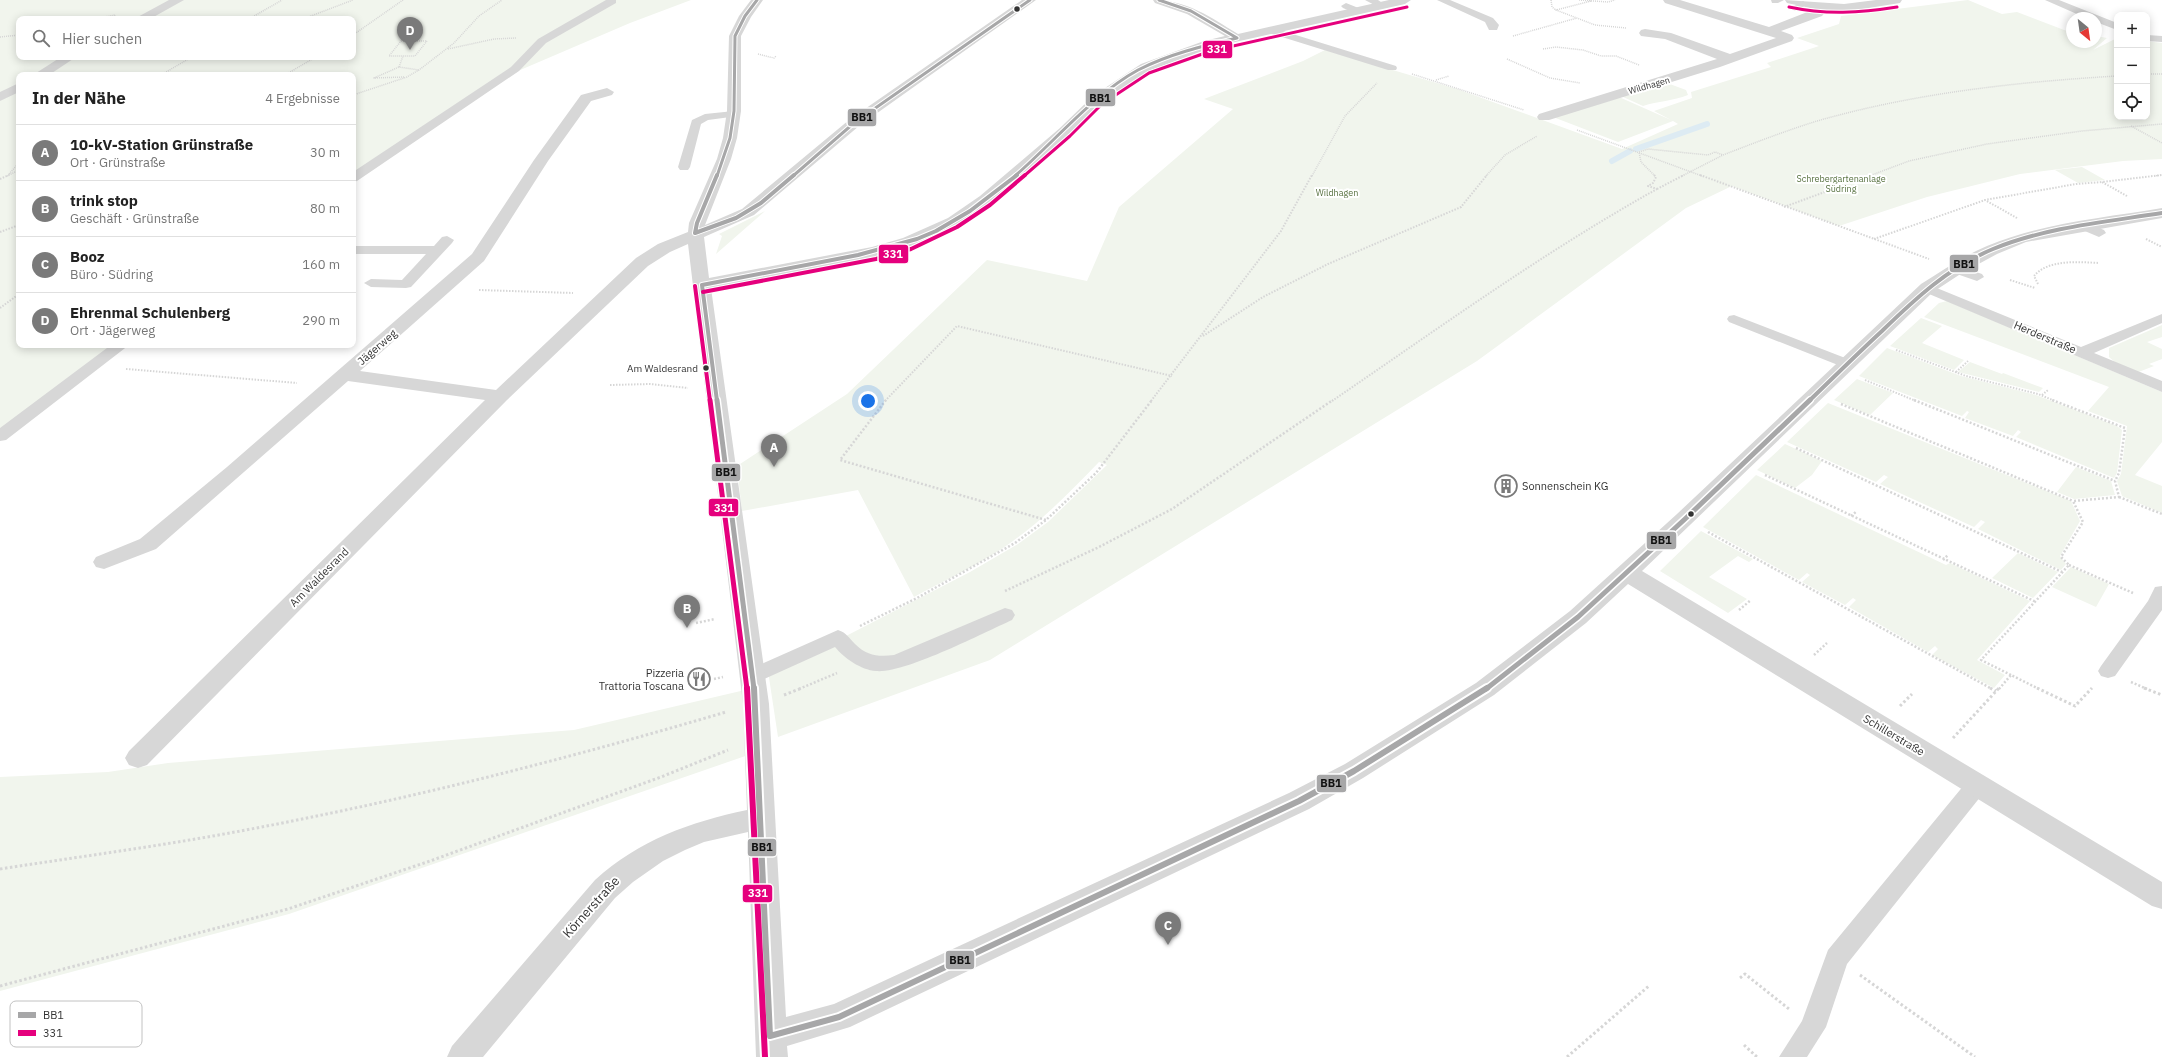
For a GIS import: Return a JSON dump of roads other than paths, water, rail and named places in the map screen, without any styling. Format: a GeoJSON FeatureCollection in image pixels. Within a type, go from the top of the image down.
{"type":"FeatureCollection","features":[{"type":"Feature","properties":{"kind":"street"},"geometry":{"type":"LineString","coordinates":[[146,16],[178,0]]}},
{"type":"Feature","properties":{"kind":"street"},"geometry":{"type":"LineString","coordinates":[[757,0],[745,16],[735,36],[734,114],[730,138],[724,159],[697,223],[695,233],[696,252],[702,285],[753,676],[758,737],[771,1046],[839,1017],[1299,801],[1354,771],[1485,690],[1578,616],[1685,519],[1927,288],[1956,269],[1991,250],[2043,233],[2092,229],[2160,213]]}},
{"type":"Feature","properties":{"kind":"street","name":"Am Waldesrand"},"geometry":{"type":"LineString","coordinates":[[138,758],[500,396],[642,262],[664,248],[695,233],[736,218],[761,203],[854,123],[904,86],[1030,0]]}},
{"type":"Feature","properties":{"kind":"street"},"geometry":{"type":"LineString","coordinates":[[1159,0],[1191,12],[1237,38]]}},
{"type":"Feature","properties":{"kind":"street"},"geometry":{"type":"LineString","coordinates":[[702,285],[875,252],[909,242],[954,221],[986,199],[1065,131],[1098,99],[1135,72],[1183,52],[1352,8],[1382,6],[1405,0]]}},
{"type":"Feature","properties":{"kind":"street","name":"Wildhagen"},"geometry":{"type":"LineString","coordinates":[[1544,117],[1673,78],[1788,38],[1731,19],[1704,13],[1669,0]]}},
{"type":"Feature","properties":{"kind":"street"},"geometry":{"type":"LineString","coordinates":[[1797,4],[1823,8],[1847,8],[1896,0]]}},
{"type":"Feature","properties":{"kind":"street"},"geometry":{"type":"LineString","coordinates":[[1769,31],[1818,14],[1823,8]]}},
{"type":"Feature","properties":{"kind":"street"},"geometry":{"type":"LineString","coordinates":[[1645,33],[1667,36],[1730,59]]}},
{"type":"Feature","properties":{"kind":"street"},"geometry":{"type":"LineString","coordinates":[[45,72],[65,60]]}},
{"type":"Feature","properties":{"kind":"street"},"geometry":{"type":"LineString","coordinates":[[0,97],[16,89]]}},
{"type":"Feature","properties":{"kind":"street","name":"Jägerweg"},"geometry":{"type":"LineString","coordinates":[[104,562],[148,544],[478,258],[541,160],[586,98],[607,92]]}},
{"type":"Feature","properties":{"kind":"street"},"geometry":{"type":"LineString","coordinates":[[338,380],[500,396]]}},
{"type":"Feature","properties":{"kind":"street","name":"Schillerstraße"},"geometry":{"type":"LineString","coordinates":[[1627,573],[2162,897]]}},
{"type":"Feature","properties":{"kind":"street","name":"Körnerstraße"},"geometry":{"type":"LineString","coordinates":[[463,1057],[605,889],[621,874],[661,849],[686,837],[761,818]]}},
{"type":"Feature","properties":{"kind":"lane"},"geometry":{"type":"LineString","coordinates":[[593,3],[606,0]]}},
{"type":"Feature","properties":{"kind":"lane"},"geometry":{"type":"LineString","coordinates":[[356,176],[515,69],[542,41],[594,14],[611,3],[611,0]]}},
{"type":"Feature","properties":{"kind":"lane"},"geometry":{"type":"LineString","coordinates":[[1370,0],[1382,6]]}},
{"type":"Feature","properties":{"kind":"lane"},"geometry":{"type":"LineString","coordinates":[[1442,0],[1489,20],[1494,26],[1492,28]]}},
{"type":"Feature","properties":{"kind":"lane"},"geometry":{"type":"LineString","coordinates":[[2050,0],[2080,12]]}},
{"type":"Feature","properties":{"kind":"lane"},"geometry":{"type":"LineString","coordinates":[[2102,21],[2114,26]]}},
{"type":"Feature","properties":{"kind":"lane"},"geometry":{"type":"LineString","coordinates":[[541,29],[551,36]]}},
{"type":"Feature","properties":{"kind":"lane"},"geometry":{"type":"LineString","coordinates":[[1270,30],[1392,68]]}},
{"type":"Feature","properties":{"kind":"lane"},"geometry":{"type":"LineString","coordinates":[[2150,38],[2162,39]]}},
{"type":"Feature","properties":{"kind":"lane"},"geometry":{"type":"LineString","coordinates":[[684,167],[696,122],[705,117],[734,114]]}},
{"type":"Feature","properties":{"kind":"lane"},"geometry":{"type":"LineString","coordinates":[[356,250],[442,245],[406,284],[372,283]]}},
{"type":"Feature","properties":{"kind":"lane"},"geometry":{"type":"LineString","coordinates":[[1956,269],[1977,277]]}},
{"type":"Feature","properties":{"kind":"lane","name":"Herderstraße"},"geometry":{"type":"LineString","coordinates":[[1927,288],[2162,387]]}},
{"type":"Feature","properties":{"kind":"lane"},"geometry":{"type":"LineString","coordinates":[[2081,353],[2162,318]]}},
{"type":"Feature","properties":{"kind":"lane"},"geometry":{"type":"LineString","coordinates":[[1734,319],[1811,348],[1844,368]]}},
{"type":"Feature","properties":{"kind":"lane"},"geometry":{"type":"LineString","coordinates":[[0,436],[117,348]]}},
{"type":"Feature","properties":{"kind":"lane"},"geometry":{"type":"LineString","coordinates":[[2108,671],[2159,598]]}},
{"type":"Feature","properties":{"kind":"lane"},"geometry":{"type":"LineString","coordinates":[[753,676],[838,637],[849,650],[876,664],[897,662],[1005,615]]}},
{"type":"Feature","properties":{"kind":"lane"},"geometry":{"type":"LineString","coordinates":[[1792,1057],[1813,1028],[1837,958],[1977,785]]}},
{"type":"Feature","properties":{"kind":"waterway"},"geometry":{"type":"LineString","coordinates":[[1636,149],[1707,124]]}},
{"type":"Feature","properties":{"kind":"waterway"},"geometry":{"type":"LineString","coordinates":[[1612,161],[1630,151]]}},
{"type":"Feature","properties":{"kind":"place","name":"Ehrenmal Schulenberg"},"geometry":{"type":"Point","coordinates":[410,50]}},
{"type":"Feature","properties":{"kind":"place","name":"Am Waldesrand"},"geometry":{"type":"Point","coordinates":[706,368]}},
{"type":"Feature","properties":{"kind":"place","name":"10-kV-Station Grünstraße"},"geometry":{"type":"Point","coordinates":[774,467]}},
{"type":"Feature","properties":{"kind":"place","name":"Sonnenschein KG"},"geometry":{"type":"Point","coordinates":[1506,486]}},
{"type":"Feature","properties":{"kind":"place","name":"trink stop"},"geometry":{"type":"Point","coordinates":[687,628]}},
{"type":"Feature","properties":{"kind":"place","name":"Pizzeria Trattoria Toscana"},"geometry":{"type":"Point","coordinates":[699,679]}},
{"type":"Feature","properties":{"kind":"place","name":"Booz"},"geometry":{"type":"Point","coordinates":[1168,945]}},
{"type":"Feature","properties":{"kind":"park label","name":"Schrebergartenanlage Südring"},"geometry":{"type":"Point","coordinates":[1841,184]}}]}
